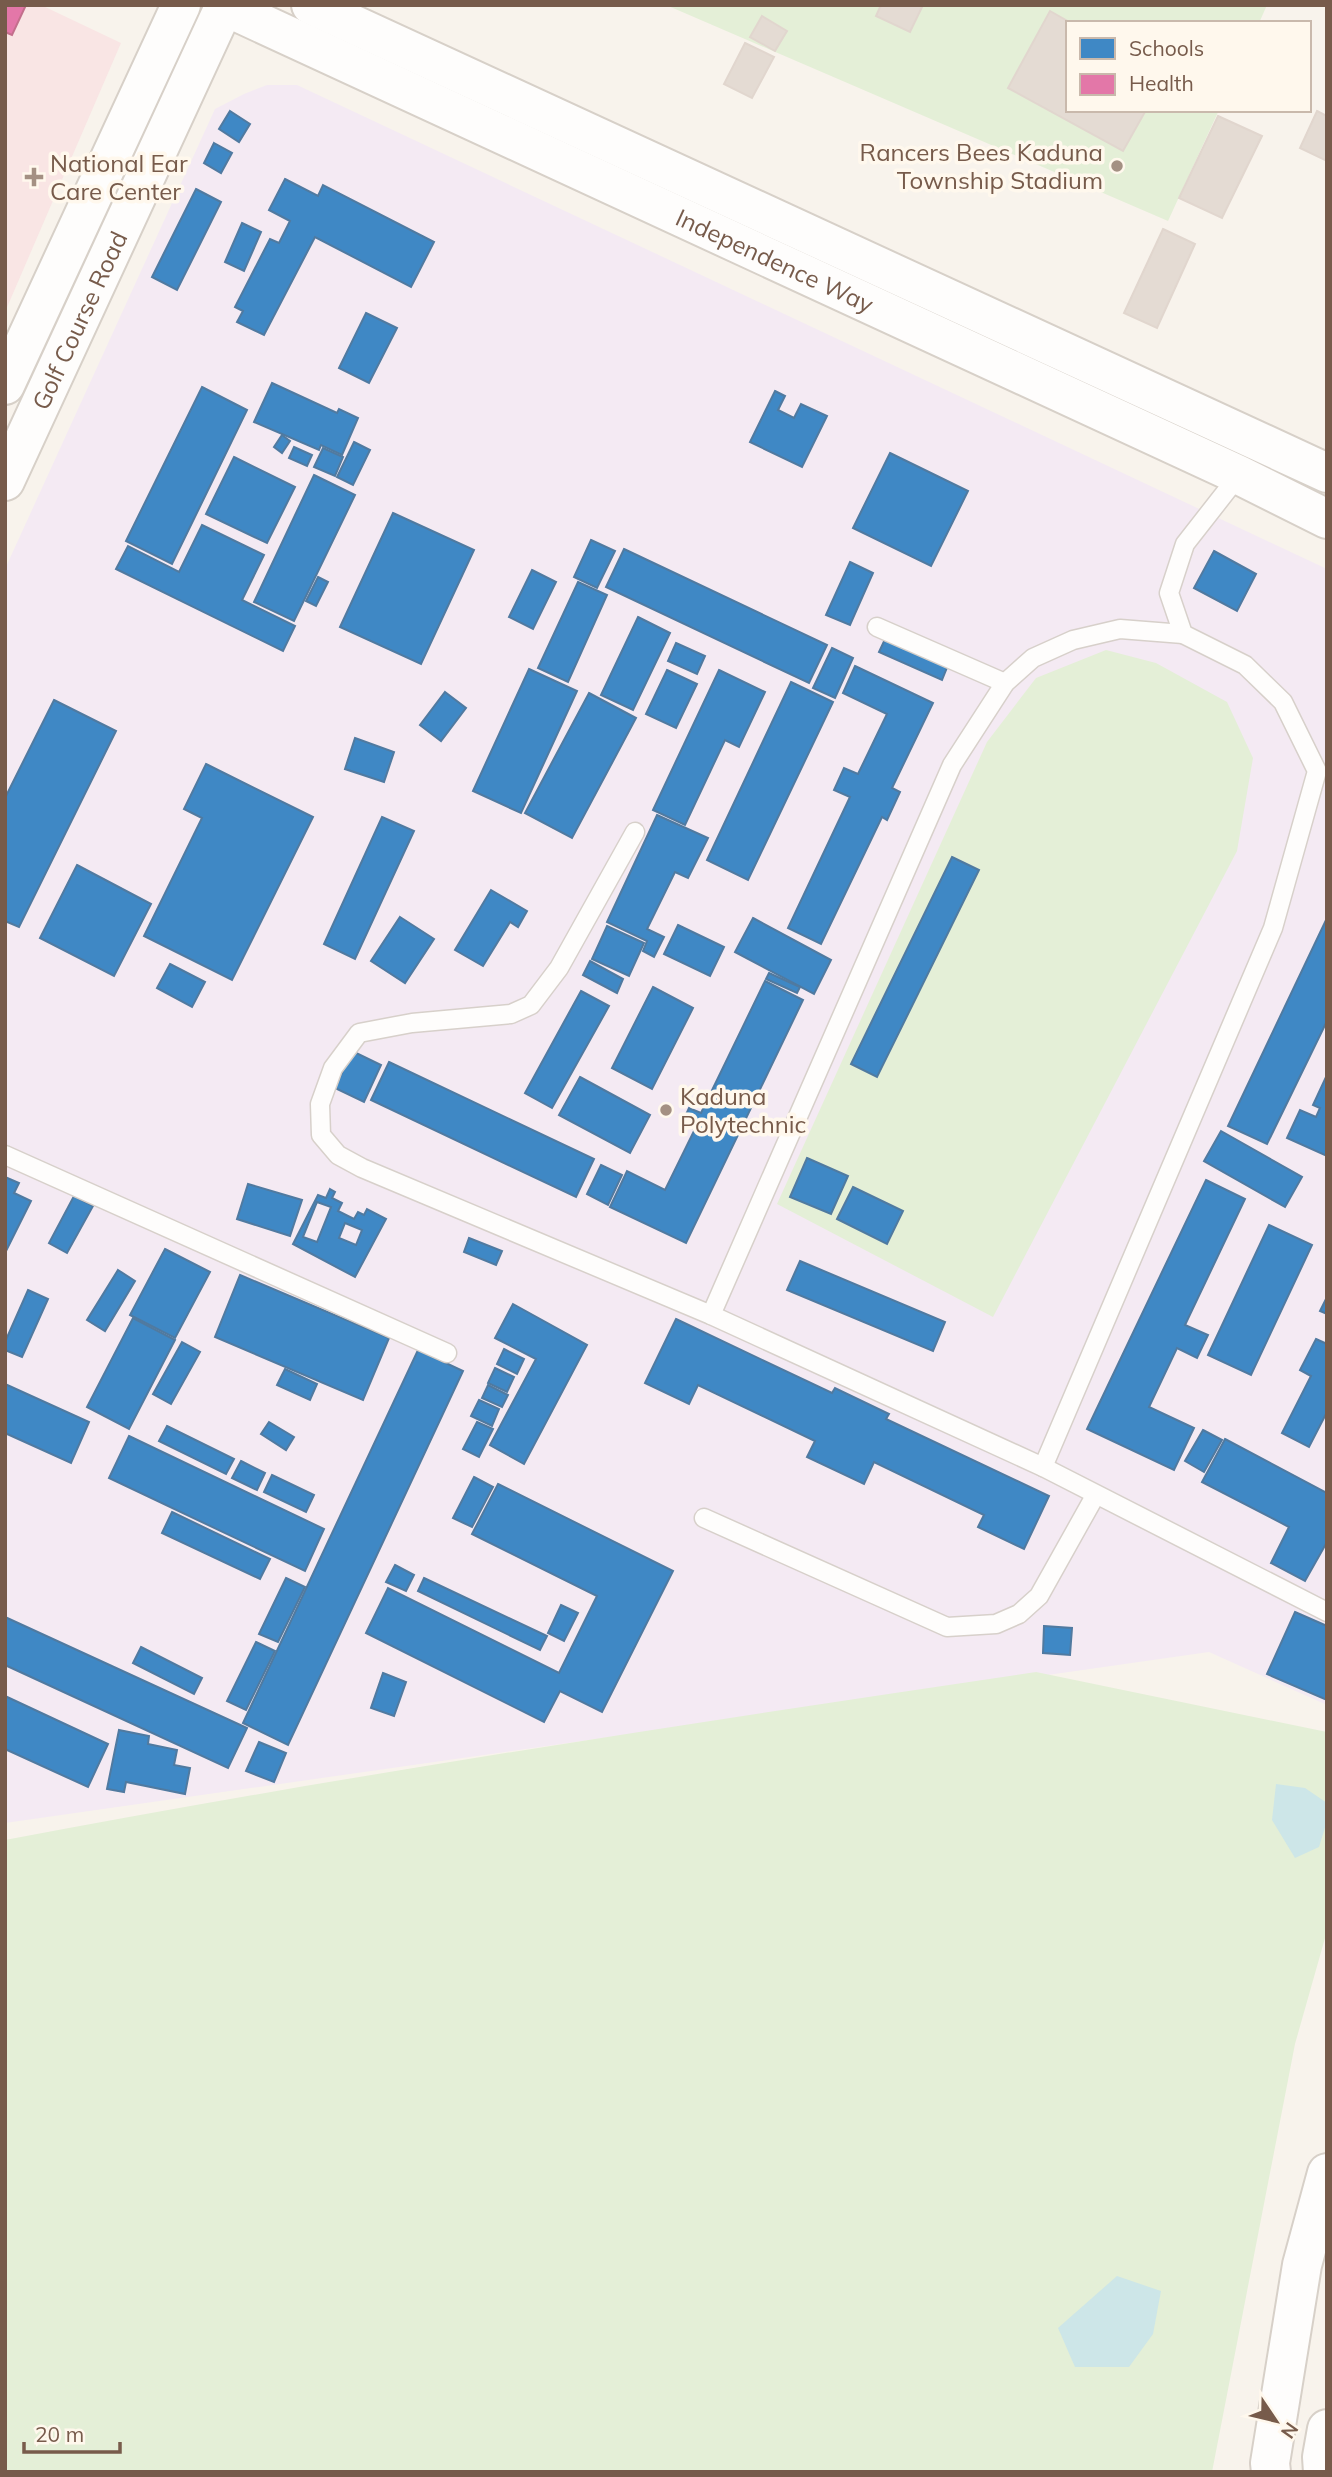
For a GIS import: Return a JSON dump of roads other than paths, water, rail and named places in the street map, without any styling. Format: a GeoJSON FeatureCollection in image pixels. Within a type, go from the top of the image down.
{"type":"FeatureCollection","features":[{"type":"Feature","properties":{"kind":"main road","name":"Golf Course Road"},"geometry":{"type":"LineString","coordinates":[[5,385],[181,5]]}},
{"type":"Feature","properties":{"kind":"main road","name":"Independence Way"},"geometry":{"type":"LineString","coordinates":[[311,5],[1327,473]]}},
{"type":"Feature","properties":{"kind":"main road","name":"Golf Course Road"},"geometry":{"type":"LineString","coordinates":[[5,481],[224,6]]}},
{"type":"Feature","properties":{"kind":"main road","name":"Independence Way"},"geometry":{"type":"LineString","coordinates":[[224,6],[1239,475],[1327,519]]}},
{"type":"Feature","properties":{"kind":"main road"},"geometry":{"type":"LineString","coordinates":[[1271,2472],[1270,2463],[1302,2266],[1327,2173]]}},
{"type":"Feature","properties":{"kind":"main road"},"geometry":{"type":"LineString","coordinates":[[1323,2472],[1322,2457],[1327,2429]]}},
{"type":"Feature","properties":{"kind":"lane"},"geometry":{"type":"LineString","coordinates":[[1183,634],[1170,593],[1185,544],[1239,475]]}},
{"type":"Feature","properties":{"kind":"lane"},"geometry":{"type":"LineString","coordinates":[[877,627],[1005,683]]}},
{"type":"Feature","properties":{"kind":"lane"},"geometry":{"type":"LineString","coordinates":[[711,1315],[952,765],[1005,683],[1033,657],[1073,640],[1120,629],[1183,634],[1245,665],[1283,702],[1317,771],[1273,928],[1043,1467]]}},
{"type":"Feature","properties":{"kind":"lane"},"geometry":{"type":"LineString","coordinates":[[635,832],[559,968],[531,1005],[511,1014],[412,1023],[359,1033],[333,1068],[320,1104],[321,1135],[338,1155],[362,1168],[711,1315],[1043,1467],[1095,1496],[1327,1612]]}},
{"type":"Feature","properties":{"kind":"lane"},"geometry":{"type":"LineString","coordinates":[[5,1155],[447,1353]]}},
{"type":"Feature","properties":{"kind":"lane"},"geometry":{"type":"LineString","coordinates":[[704,1518],[947,1628],[996,1624],[1019,1614],[1039,1596],[1095,1496]]}},
{"type":"Feature","properties":{"kind":"water"},"geometry":{"type":"Polygon","coordinates":[[[1276,1784],[1305,1788],[1327,1803],[1327,1821],[1319,1847],[1295,1858],[1272,1820],[1276,1784]]]}},
{"type":"Feature","properties":{"kind":"water"},"geometry":{"type":"Polygon","coordinates":[[[1117,2276],[1161,2291],[1153,2334],[1129,2367],[1075,2367],[1058,2328],[1117,2276]]]}},
{"type":"Feature","properties":{"kind":"place","name":"Rancers Bees Kaduna Township Stadium"},"geometry":{"type":"Point","coordinates":[1117,166]}},
{"type":"Feature","properties":{"kind":"place","name":"National Ear Care Center"},"geometry":{"type":"Point","coordinates":[34,177]}},
{"type":"Feature","properties":{"kind":"place","name":"Kaduna Polytechnic"},"geometry":{"type":"Point","coordinates":[666,1110]}}]}
